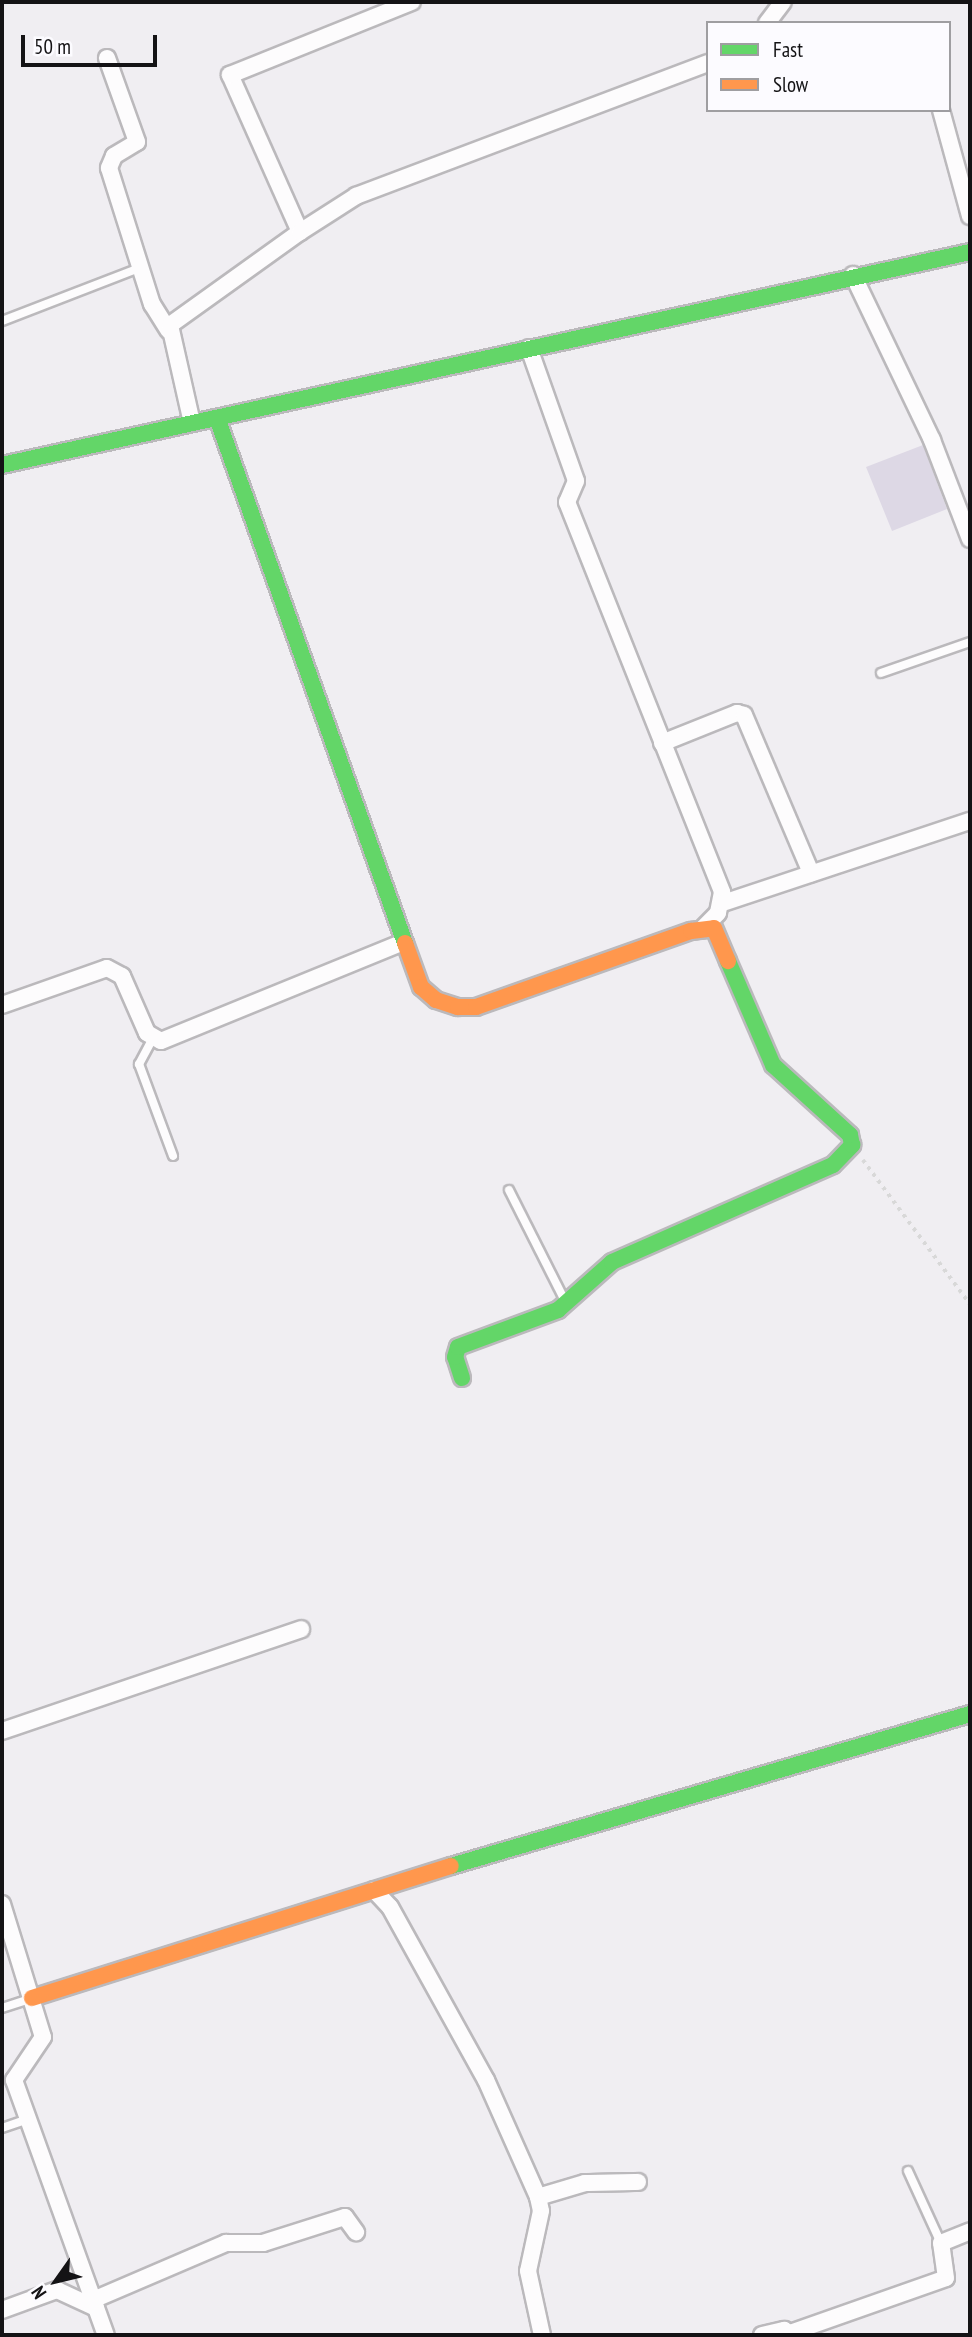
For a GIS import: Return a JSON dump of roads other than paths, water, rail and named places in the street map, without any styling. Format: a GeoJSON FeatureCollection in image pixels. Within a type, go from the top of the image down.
{"type":"FeatureCollection","features":[{"type":"Feature","properties":{"kind":"street"},"geometry":{"type":"LineString","coordinates":[[300,232],[230,75],[412,2]]}},
{"type":"Feature","properties":{"kind":"street"},"geometry":{"type":"LineString","coordinates":[[769,21],[783,2]]}},
{"type":"Feature","properties":{"kind":"street"},"geometry":{"type":"LineString","coordinates":[[107,58],[137,142],[114,156],[109,168],[139,268],[168,330],[192,423]]}},
{"type":"Feature","properties":{"kind":"street"},"geometry":{"type":"LineString","coordinates":[[168,330],[175,320],[356,196],[706,64]]}},
{"type":"Feature","properties":{"kind":"street"},"geometry":{"type":"LineString","coordinates":[[942,112],[970,216]]}},
{"type":"Feature","properties":{"kind":"street"},"geometry":{"type":"LineString","coordinates":[[2,465],[853,275],[970,252]]}},
{"type":"Feature","properties":{"kind":"street"},"geometry":{"type":"LineString","coordinates":[[853,275],[932,440],[970,540]]}},
{"type":"Feature","properties":{"kind":"street"},"geometry":{"type":"LineString","coordinates":[[529,348],[576,481],[567,502],[723,903]]}},
{"type":"Feature","properties":{"kind":"street"},"geometry":{"type":"LineString","coordinates":[[216,418],[403,942],[421,987],[436,1000],[458,1007],[476,1007],[704,927],[723,903],[970,821]]}},
{"type":"Feature","properties":{"kind":"street"},"geometry":{"type":"LineString","coordinates":[[662,743],[737,713],[744,715],[811,873]]}},
{"type":"Feature","properties":{"kind":"street"},"geometry":{"type":"LineString","coordinates":[[463,1378],[455,1357],[458,1347],[558,1310],[612,1262],[833,1165],[852,1145],[841,1122],[788,1082],[773,1065],[720,933],[704,927]]}},
{"type":"Feature","properties":{"kind":"street"},"geometry":{"type":"LineString","coordinates":[[2,1005],[107,968],[122,976],[153,1038],[168,1038],[403,942]]}},
{"type":"Feature","properties":{"kind":"street"},"geometry":{"type":"LineString","coordinates":[[2,1731],[301,1629]]}},
{"type":"Feature","properties":{"kind":"street"},"geometry":{"type":"LineString","coordinates":[[32,1998],[374,1890],[970,1714]]}},
{"type":"Feature","properties":{"kind":"street"},"geometry":{"type":"LineString","coordinates":[[374,1890],[390,1907],[486,2080],[538,2197],[541,2211],[527,2271],[542,2335]]}},
{"type":"Feature","properties":{"kind":"street"},"geometry":{"type":"LineString","coordinates":[[2,1904],[32,1998],[42,2043],[15,2073],[14,2080],[106,2335]]}},
{"type":"Feature","properties":{"kind":"street"},"geometry":{"type":"LineString","coordinates":[[538,2197],[585,2183],[638,2182]]}},
{"type":"Feature","properties":{"kind":"street"},"geometry":{"type":"LineString","coordinates":[[2,2310],[57,2290],[94,2304],[226,2243],[263,2243],[345,2217],[356,2232]]}},
{"type":"Feature","properties":{"kind":"street"},"geometry":{"type":"LineString","coordinates":[[762,2335],[791,2334],[946,2278],[941,2244],[970,2231]]}},
{"type":"Feature","properties":{"kind":"lane"},"geometry":{"type":"LineString","coordinates":[[2,321],[139,268]]}},
{"type":"Feature","properties":{"kind":"lane"},"geometry":{"type":"LineString","coordinates":[[881,673],[970,642]]}},
{"type":"Feature","properties":{"kind":"lane"},"geometry":{"type":"LineString","coordinates":[[153,1038],[139,1064],[173,1156]]}},
{"type":"Feature","properties":{"kind":"lane"},"geometry":{"type":"LineString","coordinates":[[509,1190],[566,1302]]}},
{"type":"Feature","properties":{"kind":"lane"},"geometry":{"type":"LineString","coordinates":[[2,2008],[32,1998]]}},
{"type":"Feature","properties":{"kind":"lane"},"geometry":{"type":"LineString","coordinates":[[2,2128],[27,2119]]}},
{"type":"Feature","properties":{"kind":"lane"},"geometry":{"type":"LineString","coordinates":[[908,2171],[941,2244]]}}]}
